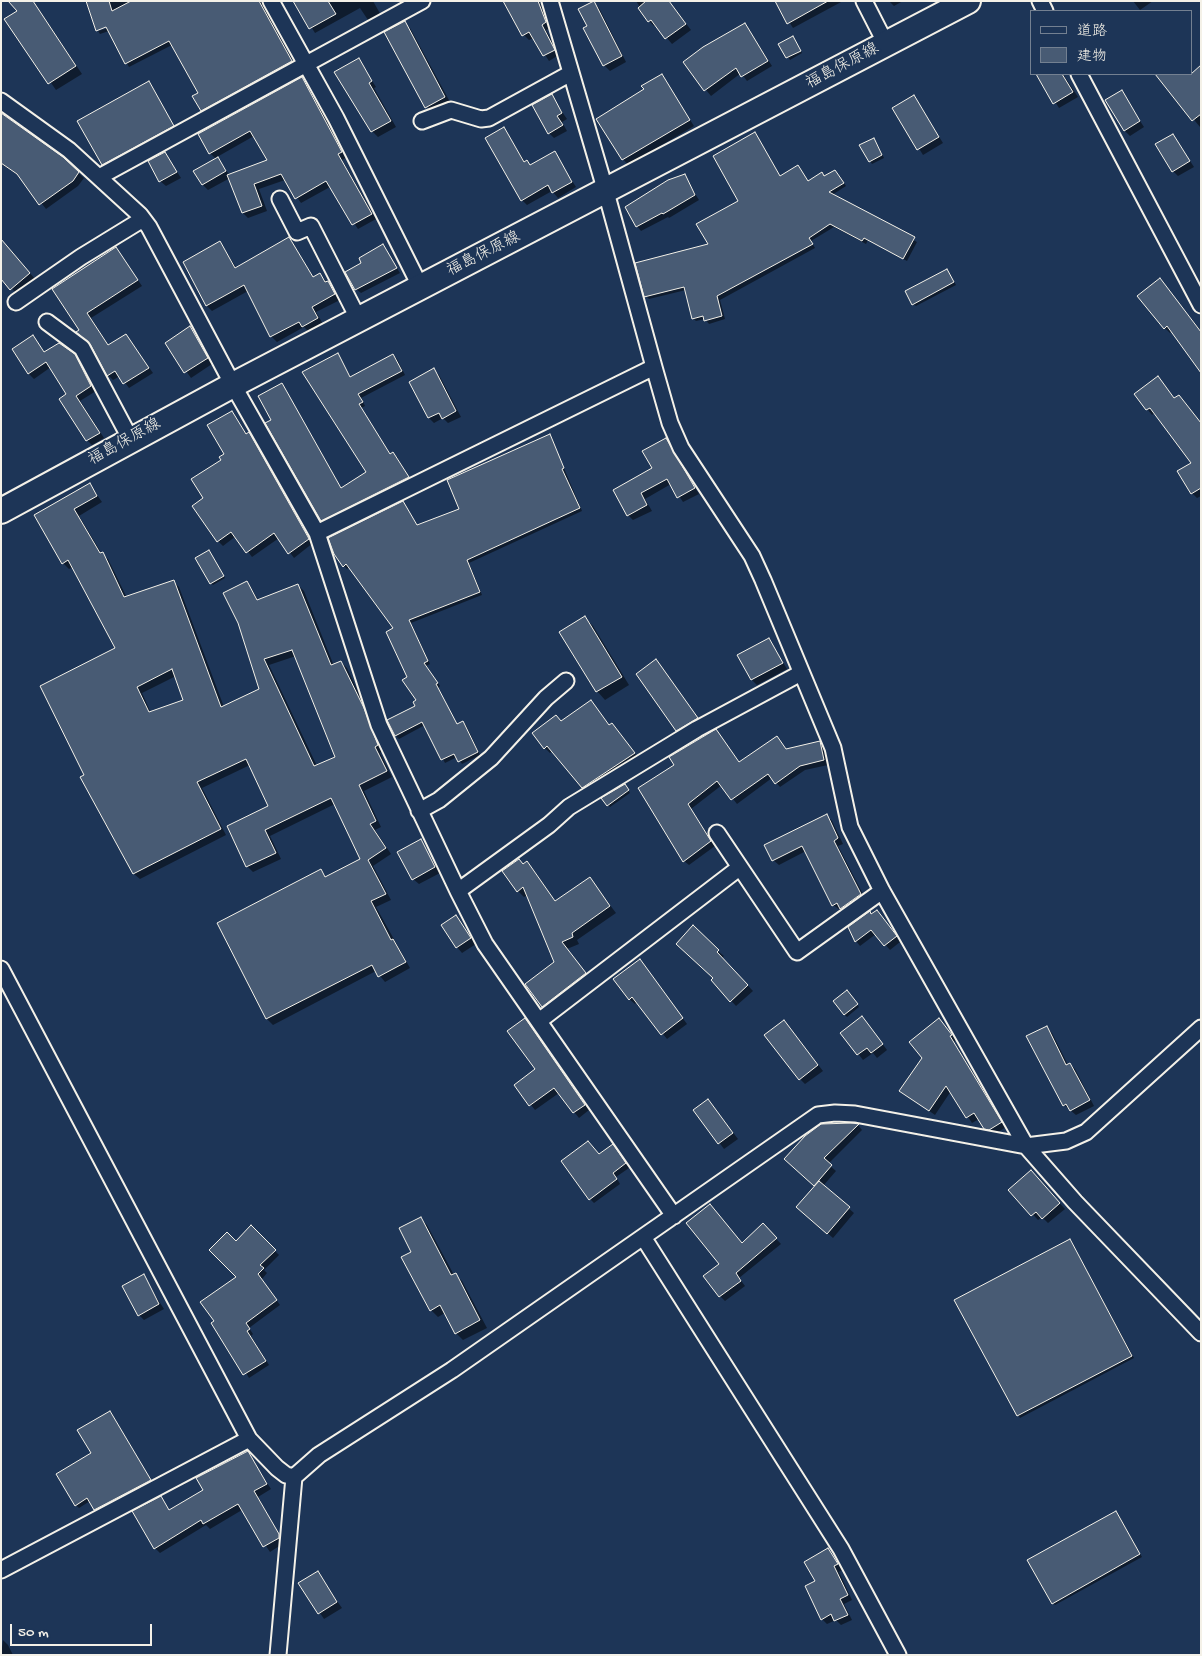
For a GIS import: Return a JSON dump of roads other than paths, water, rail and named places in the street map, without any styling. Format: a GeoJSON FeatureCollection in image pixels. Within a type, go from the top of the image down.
{"type":"FeatureCollection","features":[{"type":"Feature","properties":{"kind":"main road","name":"福島保原線"},"geometry":{"type":"LineString","coordinates":[[1,511],[233,385],[606,192],[968,1]]}},
{"type":"Feature","properties":{"kind":"street"},"geometry":{"type":"LineString","coordinates":[[270,1],[336,118],[421,288]]}},
{"type":"Feature","properties":{"kind":"street"},"geometry":{"type":"LineString","coordinates":[[98,177],[306,66],[422,1]]}},
{"type":"Feature","properties":{"kind":"street"},"geometry":{"type":"LineString","coordinates":[[550,1],[606,192],[670,423],[681,448],[752,556],[833,748],[850,827],[882,890],[1026,1146],[1074,1202],[1201,1333]]}},
{"type":"Feature","properties":{"kind":"street"},"geometry":{"type":"LineString","coordinates":[[864,1],[886,44]]}},
{"type":"Feature","properties":{"kind":"street"},"geometry":{"type":"LineString","coordinates":[[422,121],[451,110],[481,119],[489,118],[571,73]]}},
{"type":"Feature","properties":{"kind":"street"},"geometry":{"type":"LineString","coordinates":[[1080,75],[1201,305]]}},
{"type":"Feature","properties":{"kind":"street"},"geometry":{"type":"LineString","coordinates":[[1,101],[69,150],[143,219],[233,385],[317,533],[379,725],[485,944],[674,1216]]}},
{"type":"Feature","properties":{"kind":"street"},"geometry":{"type":"LineString","coordinates":[[280,199],[297,232],[311,226],[359,320]]}},
{"type":"Feature","properties":{"kind":"street"},"geometry":{"type":"LineString","coordinates":[[16,302],[81,257],[143,219]]}},
{"type":"Feature","properties":{"kind":"street"},"geometry":{"type":"LineString","coordinates":[[47,322],[82,348],[131,440]]}},
{"type":"Feature","properties":{"kind":"street"},"geometry":{"type":"LineString","coordinates":[[317,533],[654,367]]}},
{"type":"Feature","properties":{"kind":"street"},"geometry":{"type":"LineString","coordinates":[[458,891],[549,826],[569,806],[697,730],[801,673]]}},
{"type":"Feature","properties":{"kind":"street"},"geometry":{"type":"LineString","coordinates":[[420,811],[438,800],[491,758],[546,698],[566,681]]}},
{"type":"Feature","properties":{"kind":"street"},"geometry":{"type":"LineString","coordinates":[[717,833],[796,952],[882,890]]}},
{"type":"Feature","properties":{"kind":"street"},"geometry":{"type":"LineString","coordinates":[[539,1021],[739,868]]}},
{"type":"Feature","properties":{"kind":"street"},"geometry":{"type":"LineString","coordinates":[[1,969],[249,1439],[286,1475],[294,1477]]}},
{"type":"Feature","properties":{"kind":"street"},"geometry":{"type":"LineString","coordinates":[[278,1655],[294,1477],[320,1455],[452,1370],[810,1119],[825,1114],[855,1114],[1026,1146],[1066,1141],[1086,1132],[1201,1028]]}},
{"type":"Feature","properties":{"kind":"street"},"geometry":{"type":"LineString","coordinates":[[643,1237],[841,1549],[898,1655]]}},
{"type":"Feature","properties":{"kind":"street"},"geometry":{"type":"LineString","coordinates":[[1,1570],[249,1439]]}}]}
